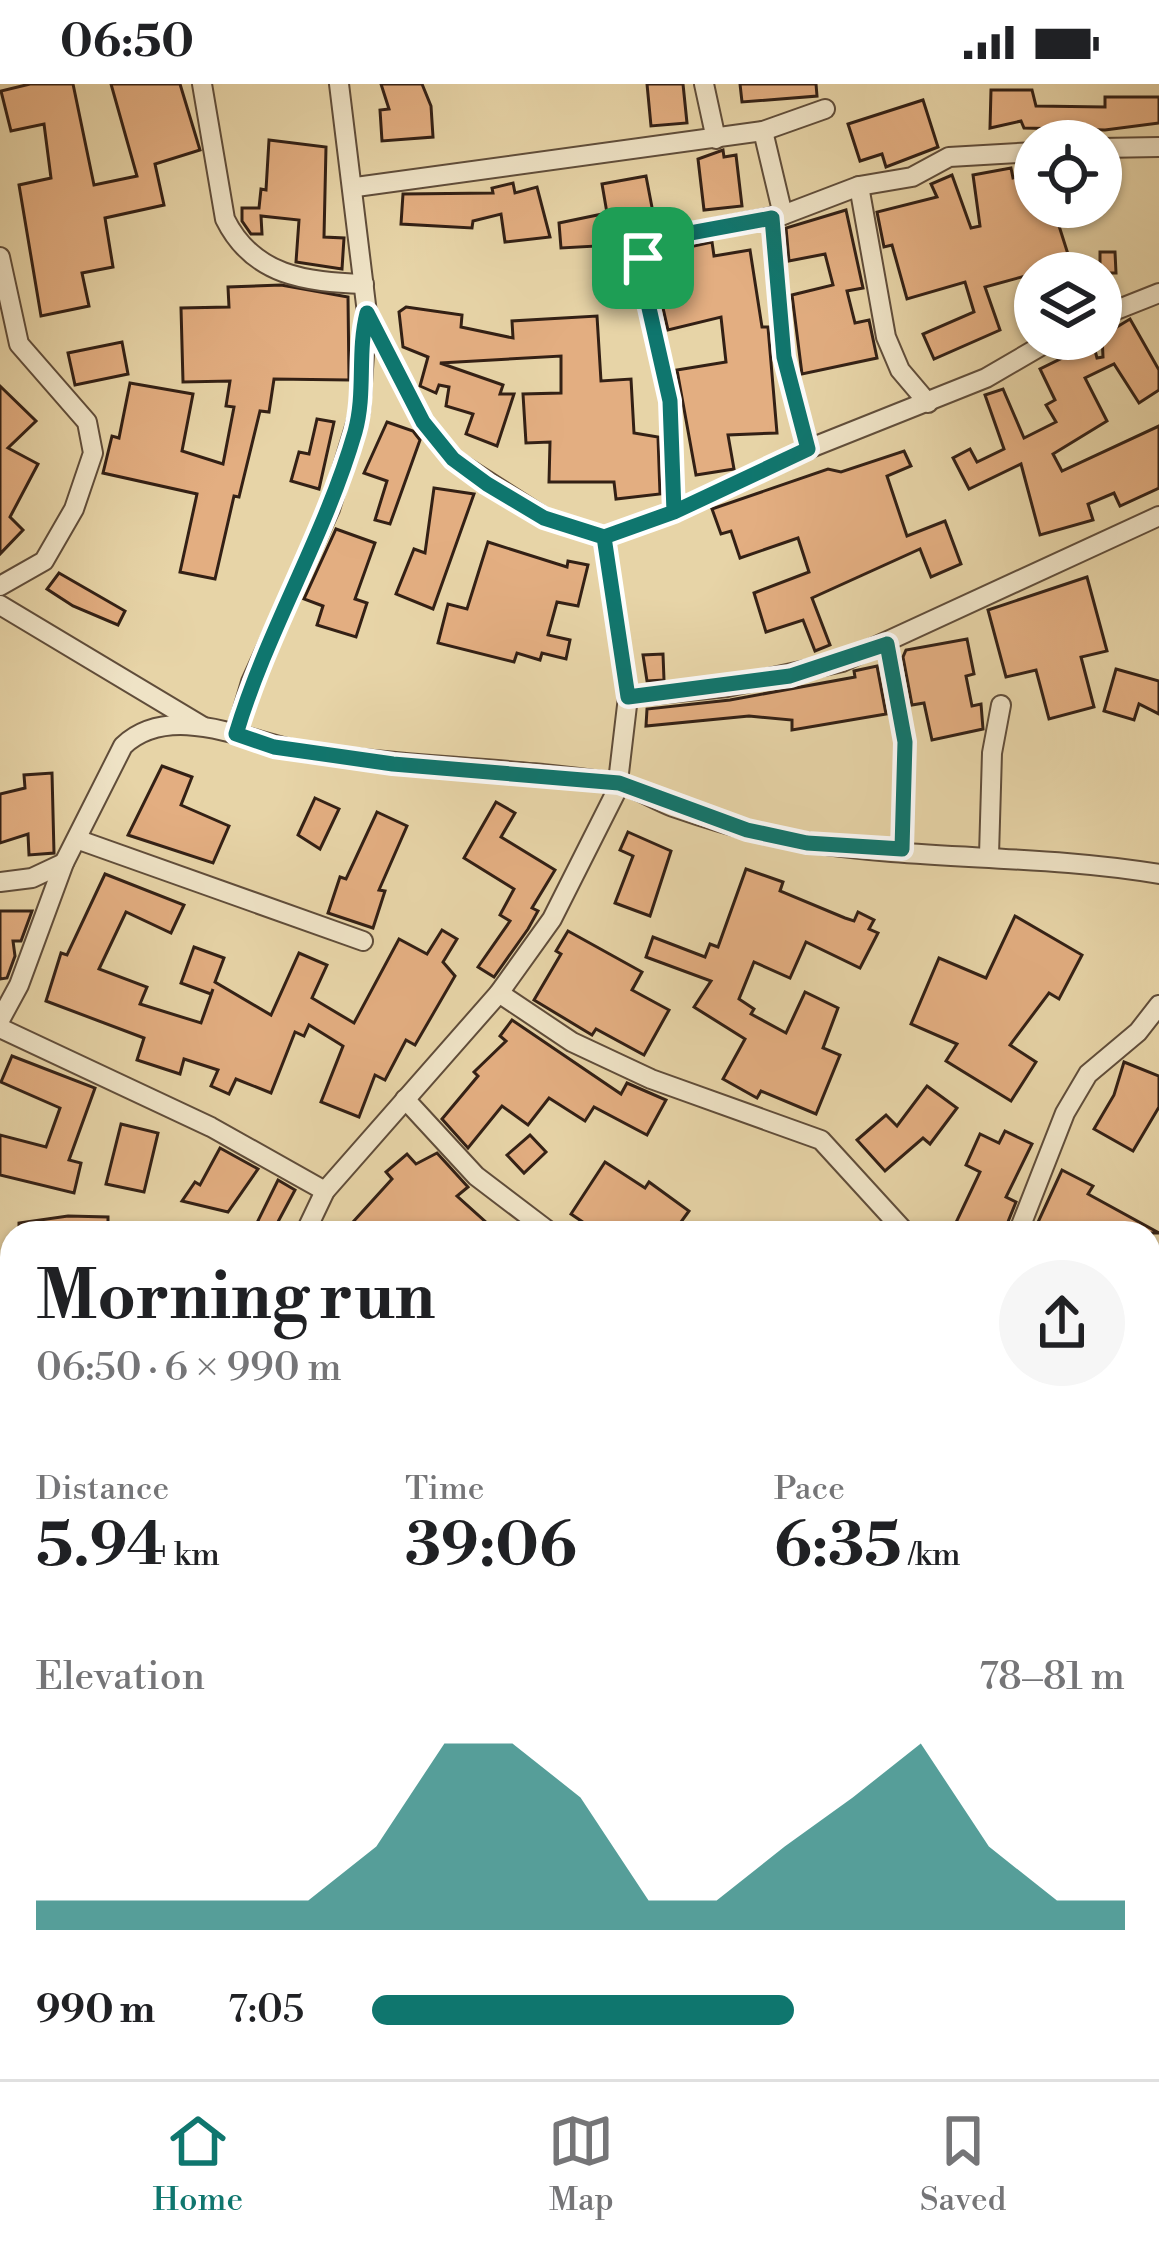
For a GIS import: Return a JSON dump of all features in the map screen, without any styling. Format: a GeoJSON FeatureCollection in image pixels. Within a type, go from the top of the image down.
{"type":"FeatureCollection","features":[{"type":"Feature","properties":{"kind":"street"},"geometry":{"type":"LineString","coordinates":[[202,84],[225,219],[234,237],[263,267],[328,282],[364,284]]}},
{"type":"Feature","properties":{"kind":"street"},"geometry":{"type":"LineString","coordinates":[[236,734],[251,682],[330,508],[356,430],[367,313],[356,187],[339,84]]}},
{"type":"Feature","properties":{"kind":"street"},"geometry":{"type":"LineString","coordinates":[[704,84],[716,139]]}},
{"type":"Feature","properties":{"kind":"street"},"geometry":{"type":"LineString","coordinates":[[356,187],[716,139],[763,131],[825,109]]}},
{"type":"Feature","properties":{"kind":"street"},"geometry":{"type":"LineString","coordinates":[[763,131],[777,216],[784,357],[808,449]]}},
{"type":"Feature","properties":{"kind":"street"},"geometry":{"type":"LineString","coordinates":[[1122,148],[1159,147]]}},
{"type":"Feature","properties":{"kind":"street"},"geometry":{"type":"LineString","coordinates":[[674,512],[670,401],[642,277],[647,249],[674,236],[777,216],[860,186],[912,177],[949,157],[1014,153]]}},
{"type":"Feature","properties":{"kind":"street"},"geometry":{"type":"LineString","coordinates":[[860,186],[886,337],[900,370],[928,403]]}},
{"type":"Feature","properties":{"kind":"street"},"geometry":{"type":"LineString","coordinates":[[0,257],[19,344],[86,422],[93,452],[74,509],[44,561],[0,586]]}},
{"type":"Feature","properties":{"kind":"street"},"geometry":{"type":"LineString","coordinates":[[1122,307],[1159,292]]}},
{"type":"Feature","properties":{"kind":"street"},"geometry":{"type":"LineString","coordinates":[[367,313],[423,422],[453,459],[544,518],[604,537],[674,512],[808,449],[928,403],[1014,359]]}},
{"type":"Feature","properties":{"kind":"street"},"geometry":{"type":"LineString","coordinates":[[628,697],[790,676],[887,644],[995,588],[1159,516]]}},
{"type":"Feature","properties":{"kind":"street"},"geometry":{"type":"LineString","coordinates":[[310,1221],[325,1191],[499,993],[580,873],[619,783],[628,697],[604,537]]}},
{"type":"Feature","properties":{"kind":"street"},"geometry":{"type":"LineString","coordinates":[[0,605],[204,727]]}},
{"type":"Feature","properties":{"kind":"street"},"geometry":{"type":"LineString","coordinates":[[887,644],[905,742],[902,849]]}},
{"type":"Feature","properties":{"kind":"street"},"geometry":{"type":"LineString","coordinates":[[988,855],[992,753],[1001,705]]}},
{"type":"Feature","properties":{"kind":"street"},"geometry":{"type":"LineString","coordinates":[[325,1191],[211,1127],[0,1024],[64,863],[123,746],[135,735],[163,727],[204,727],[274,747],[393,764],[619,783],[747,830],[807,843],[988,855],[1159,874]]}},
{"type":"Feature","properties":{"kind":"street"},"geometry":{"type":"LineString","coordinates":[[79,841],[363,941]]}},
{"type":"Feature","properties":{"kind":"street"},"geometry":{"type":"LineString","coordinates":[[0,882],[32,878],[64,863]]}},
{"type":"Feature","properties":{"kind":"street"},"geometry":{"type":"LineString","coordinates":[[32,878],[54,896]]}},
{"type":"Feature","properties":{"kind":"street"},"geometry":{"type":"LineString","coordinates":[[499,993],[572,1042],[652,1079],[821,1140],[895,1221]]}},
{"type":"Feature","properties":{"kind":"street"},"geometry":{"type":"LineString","coordinates":[[1023,1221],[1065,1113],[1088,1074],[1138,1032],[1159,1005]]}},
{"type":"Feature","properties":{"kind":"street"},"geometry":{"type":"LineString","coordinates":[[405,1099],[476,1176],[535,1221]]}},
{"type":"Feature","properties":{"kind":"building"},"geometry":{"type":"Polygon","coordinates":[[[30,84],[73,84],[94,185],[137,176],[111,84],[180,84],[200,150],[155,164],[164,205],[105,218],[113,267],[82,273],[89,306],[41,316],[19,185],[51,178],[44,124],[11,131],[1,91],[30,84]]]}},
{"type":"Feature","properties":{"kind":"building"},"geometry":{"type":"Polygon","coordinates":[[[381,84],[422,84],[431,106],[433,137],[382,141],[380,110],[389,109],[381,84]]]}},
{"type":"Feature","properties":{"kind":"building"},"geometry":{"type":"Polygon","coordinates":[[[647,84],[683,84],[687,123],[651,126],[647,84]]]}},
{"type":"Feature","properties":{"kind":"building"},"geometry":{"type":"Polygon","coordinates":[[[740,84],[816,84],[817,96],[742,102],[740,84]]]}},
{"type":"Feature","properties":{"kind":"building"},"geometry":{"type":"Polygon","coordinates":[[[991,90],[1032,90],[1036,106],[1105,107],[1105,97],[1159,97],[1159,123],[1122,128],[1122,120],[1014,120],[990,128],[991,90]]]}},
{"type":"Feature","properties":{"kind":"building"},"geometry":{"type":"Polygon","coordinates":[[[923,100],[938,147],[886,167],[882,154],[860,161],[848,124],[923,100]]]}},
{"type":"Feature","properties":{"kind":"building"},"geometry":{"type":"Polygon","coordinates":[[[269,140],[326,147],[324,237],[344,238],[342,269],[296,262],[299,220],[261,216],[262,234],[251,234],[242,221],[242,208],[259,208],[261,189],[266,190],[269,140]]]}},
{"type":"Feature","properties":{"kind":"building"},"geometry":{"type":"Polygon","coordinates":[[[723,150],[724,157],[736,155],[742,206],[704,210],[698,159],[723,150]]]}},
{"type":"Feature","properties":{"kind":"building"},"geometry":{"type":"Polygon","coordinates":[[[1011,168],[1014,228],[1060,228],[1067,252],[1014,252],[1014,279],[985,287],[1000,330],[934,359],[923,334],[974,312],[965,282],[907,299],[892,245],[884,247],[877,212],[937,197],[931,184],[952,175],[971,228],[980,226],[973,175],[1011,168]]]}},
{"type":"Feature","properties":{"kind":"building"},"geometry":{"type":"Polygon","coordinates":[[[646,176],[655,223],[626,229],[633,298],[602,301],[596,246],[561,248],[559,223],[607,213],[602,184],[646,176]]]}},
{"type":"Feature","properties":{"kind":"building"},"geometry":{"type":"Polygon","coordinates":[[[513,183],[515,193],[537,187],[550,237],[505,242],[501,214],[473,221],[472,228],[401,224],[403,194],[493,193],[492,188],[513,183]]]}},
{"type":"Feature","properties":{"kind":"building"},"geometry":{"type":"Polygon","coordinates":[[[846,210],[863,288],[847,291],[855,323],[869,320],[877,358],[802,374],[792,295],[833,285],[825,254],[789,261],[786,228],[846,210]]]}},
{"type":"Feature","properties":{"kind":"building"},"geometry":{"type":"Polygon","coordinates":[[[712,242],[714,256],[750,250],[762,327],[768,327],[777,433],[728,435],[734,469],[696,475],[677,370],[726,362],[721,317],[668,330],[656,277],[683,271],[680,249],[712,242]]]}},
{"type":"Feature","properties":{"kind":"building"},"geometry":{"type":"Polygon","coordinates":[[[281,285],[348,297],[349,380],[274,379],[269,412],[260,411],[239,497],[234,496],[215,579],[180,572],[197,494],[103,473],[112,436],[119,438],[130,383],[193,394],[182,451],[223,464],[234,407],[226,406],[230,381],[183,382],[181,308],[229,307],[228,287],[281,285]]]}},
{"type":"Feature","properties":{"kind":"building"},"geometry":{"type":"Polygon","coordinates":[[[406,307],[462,315],[461,327],[513,338],[512,321],[597,316],[601,381],[631,379],[634,433],[658,437],[660,494],[616,499],[614,482],[549,482],[550,442],[526,443],[523,394],[561,393],[561,356],[440,363],[503,385],[500,394],[514,394],[497,446],[466,434],[473,414],[446,406],[449,387],[439,385],[436,393],[420,386],[428,357],[403,347],[399,312],[406,307]]]}},
{"type":"Feature","properties":{"kind":"building"},"geometry":{"type":"Polygon","coordinates":[[[1130,319],[1159,370],[1159,390],[1139,403],[1114,364],[1085,378],[1107,421],[1053,454],[1062,471],[1159,426],[1159,488],[1120,506],[1114,493],[1088,504],[1093,520],[1040,535],[1021,464],[969,489],[953,458],[970,449],[977,462],[1004,449],[985,395],[1003,389],[1024,438],[1056,422],[1046,405],[1055,400],[1040,369],[1058,360],[1122,360],[1122,324],[1130,319]]]}},
{"type":"Feature","properties":{"kind":"building"},"geometry":{"type":"Polygon","coordinates":[[[122,342],[128,374],[75,385],[68,353],[122,342]]]}},
{"type":"Feature","properties":{"kind":"building"},"geometry":{"type":"Polygon","coordinates":[[[0,386],[36,421],[8,448],[38,464],[10,517],[23,530],[0,554],[0,386]]]}},
{"type":"Feature","properties":{"kind":"building"},"geometry":{"type":"Polygon","coordinates":[[[317,419],[334,422],[319,489],[291,481],[299,452],[309,454],[317,419]]]}},
{"type":"Feature","properties":{"kind":"building"},"geometry":{"type":"Polygon","coordinates":[[[387,422],[413,431],[420,440],[390,524],[375,520],[387,481],[364,473],[387,422]]]}},
{"type":"Feature","properties":{"kind":"building"},"geometry":{"type":"Polygon","coordinates":[[[904,451],[911,466],[887,476],[907,536],[945,521],[961,564],[931,577],[920,549],[812,598],[830,645],[815,651],[803,620],[766,632],[754,593],[809,572],[798,538],[740,558],[731,531],[721,534],[712,509],[828,469],[841,472],[904,451]]]}},
{"type":"Feature","properties":{"kind":"building"},"geometry":{"type":"Polygon","coordinates":[[[434,488],[474,494],[433,609],[396,594],[414,549],[425,553],[434,488]]]}},
{"type":"Feature","properties":{"kind":"building"},"geometry":{"type":"Polygon","coordinates":[[[336,529],[375,543],[355,599],[367,603],[356,637],[317,625],[323,606],[304,599],[336,529]]]}},
{"type":"Feature","properties":{"kind":"building"},"geometry":{"type":"Polygon","coordinates":[[[488,542],[567,567],[568,561],[588,565],[578,606],[557,602],[548,635],[570,640],[566,659],[542,653],[540,660],[517,653],[514,662],[438,643],[448,604],[467,609],[488,542]]]}},
{"type":"Feature","properties":{"kind":"building"},"geometry":{"type":"Polygon","coordinates":[[[59,573],[125,611],[118,625],[47,589],[59,573]]]}},
{"type":"Feature","properties":{"kind":"building"},"geometry":{"type":"Polygon","coordinates":[[[1087,577],[1107,651],[1081,657],[1094,707],[1049,719],[1036,670],[1006,677],[988,610],[1087,577]]]}},
{"type":"Feature","properties":{"kind":"building"},"geometry":{"type":"Polygon","coordinates":[[[967,639],[974,674],[966,676],[972,706],[981,704],[983,729],[932,740],[924,703],[912,705],[903,657],[906,650],[967,639]]]}},
{"type":"Feature","properties":{"kind":"building"},"geometry":{"type":"Polygon","coordinates":[[[663,654],[664,680],[647,681],[643,655],[663,654]]]}},
{"type":"Feature","properties":{"kind":"building"},"geometry":{"type":"Polygon","coordinates":[[[877,666],[886,714],[792,730],[792,720],[749,716],[646,726],[647,709],[730,700],[855,677],[854,671],[877,666]]]}},
{"type":"Feature","properties":{"kind":"building"},"geometry":{"type":"Polygon","coordinates":[[[1116,669],[1159,681],[1159,714],[1139,704],[1134,720],[1104,711],[1116,669]]]}},
{"type":"Feature","properties":{"kind":"building"},"geometry":{"type":"Polygon","coordinates":[[[162,766],[192,777],[181,805],[229,826],[213,863],[128,835],[162,766]]]}},
{"type":"Feature","properties":{"kind":"building"},"geometry":{"type":"Polygon","coordinates":[[[52,773],[54,853],[29,855],[28,834],[0,843],[0,794],[25,788],[24,775],[52,773]]]}},
{"type":"Feature","properties":{"kind":"building"},"geometry":{"type":"Polygon","coordinates":[[[315,798],[339,809],[320,849],[298,835],[315,798]]]}},
{"type":"Feature","properties":{"kind":"building"},"geometry":{"type":"Polygon","coordinates":[[[496,802],[515,813],[501,837],[555,870],[532,908],[538,911],[528,929],[494,977],[478,967],[510,921],[500,915],[514,889],[464,858],[496,802]]]}},
{"type":"Feature","properties":{"kind":"building"},"geometry":{"type":"Polygon","coordinates":[[[377,812],[407,826],[379,890],[385,891],[373,928],[328,913],[340,877],[346,879],[377,812]]]}},
{"type":"Feature","properties":{"kind":"building"},"geometry":{"type":"Polygon","coordinates":[[[628,832],[671,851],[650,916],[615,903],[633,856],[620,850],[628,832]]]}},
{"type":"Feature","properties":{"kind":"building"},"geometry":{"type":"Polygon","coordinates":[[[746,869],[783,882],[780,891],[845,918],[854,921],[858,912],[874,920],[869,929],[878,933],[860,968],[806,942],[790,978],[754,962],[739,999],[754,1009],[751,1014],[786,1033],[805,992],[838,1008],[823,1048],[840,1055],[816,1114],[761,1091],[757,1098],[723,1079],[745,1039],[694,1007],[711,981],[646,957],[653,937],[705,957],[710,944],[718,947],[746,869]]]}},
{"type":"Feature","properties":{"kind":"building"},"geometry":{"type":"Polygon","coordinates":[[[105,874],[184,905],[171,933],[126,912],[99,969],[147,987],[140,1004],[201,1023],[213,989],[211,994],[181,983],[194,947],[224,958],[215,982],[271,1015],[299,953],[327,965],[312,998],[354,1023],[399,939],[427,954],[442,930],[457,939],[443,962],[455,976],[415,1045],[406,1040],[385,1080],[375,1075],[359,1117],[321,1102],[343,1046],[309,1025],[304,1036],[295,1032],[271,1093],[236,1079],[229,1094],[211,1086],[218,1070],[184,1059],[180,1074],[137,1060],[144,1038],[46,1001],[61,953],[67,955],[105,874]]]}},
{"type":"Feature","properties":{"kind":"building"},"geometry":{"type":"Polygon","coordinates":[[[0,911],[32,911],[21,941],[13,941],[15,956],[7,978],[0,979],[0,911]]]}},
{"type":"Feature","properties":{"kind":"building"},"geometry":{"type":"Polygon","coordinates":[[[1015,916],[1082,955],[1059,999],[1049,993],[1010,1045],[1036,1062],[1011,1101],[946,1061],[957,1044],[911,1024],[939,958],[986,978],[1015,916]]]}},
{"type":"Feature","properties":{"kind":"building"},"geometry":{"type":"Polygon","coordinates":[[[568,931],[642,972],[632,990],[669,1010],[644,1055],[596,1029],[592,1035],[534,1000],[561,954],[556,951],[568,931]]]}},
{"type":"Feature","properties":{"kind":"building"},"geometry":{"type":"Polygon","coordinates":[[[512,1020],[621,1094],[627,1083],[666,1100],[647,1135],[594,1107],[585,1121],[549,1098],[528,1125],[502,1106],[468,1148],[442,1119],[478,1076],[474,1072],[506,1041],[500,1036],[512,1020]]]}},
{"type":"Feature","properties":{"kind":"building"},"geometry":{"type":"Polygon","coordinates":[[[12,1056],[95,1088],[69,1160],[81,1163],[74,1193],[0,1175],[0,1135],[46,1147],[60,1108],[1,1082],[12,1056]]]}},
{"type":"Feature","properties":{"kind":"building"},"geometry":{"type":"Polygon","coordinates":[[[1124,1062],[1159,1076],[1159,1107],[1133,1151],[1094,1129],[1114,1095],[1124,1062]]]}},
{"type":"Feature","properties":{"kind":"building"},"geometry":{"type":"Polygon","coordinates":[[[927,1086],[957,1108],[930,1144],[923,1138],[885,1171],[857,1140],[886,1115],[897,1126],[927,1086]]]}},
{"type":"Feature","properties":{"kind":"building"},"geometry":{"type":"Polygon","coordinates":[[[121,1124],[158,1133],[144,1192],[106,1184],[121,1124]]]}},
{"type":"Feature","properties":{"kind":"building"},"geometry":{"type":"Polygon","coordinates":[[[1005,1131],[1032,1144],[1006,1197],[1016,1202],[1008,1221],[957,1221],[980,1172],[966,1165],[980,1134],[999,1143],[1005,1131]]]}},
{"type":"Feature","properties":{"kind":"building"},"geometry":{"type":"Polygon","coordinates":[[[530,1135],[546,1152],[524,1173],[507,1155],[530,1135]]]}},
{"type":"Feature","properties":{"kind":"building"},"geometry":{"type":"Polygon","coordinates":[[[220,1148],[258,1169],[228,1212],[182,1201],[195,1182],[200,1185],[220,1148]]]}},
{"type":"Feature","properties":{"kind":"building"},"geometry":{"type":"Polygon","coordinates":[[[437,1153],[468,1187],[457,1196],[485,1221],[354,1221],[392,1179],[386,1172],[407,1154],[416,1164],[437,1153]]]}},
{"type":"Feature","properties":{"kind":"building"},"geometry":{"type":"Polygon","coordinates":[[[605,1162],[645,1188],[649,1182],[689,1211],[682,1221],[581,1221],[571,1214],[605,1162]]]}},
{"type":"Feature","properties":{"kind":"building"},"geometry":{"type":"Polygon","coordinates":[[[1062,1170],[1093,1186],[1088,1194],[1137,1221],[1039,1221],[1062,1170]]]}},
{"type":"Feature","properties":{"kind":"building"},"geometry":{"type":"Polygon","coordinates":[[[278,1180],[295,1190],[278,1221],[258,1221],[278,1180]]]}},
{"type":"Feature","properties":{"kind":"building"},"geometry":{"type":"Polygon","coordinates":[[[68,1216],[108,1217],[108,1221],[33,1221],[68,1216]]]}},
{"type":"Feature","properties":{"kind":"route"},"geometry":{"type":"LineString","coordinates":[[643,258],[642,277],[670,401],[674,512],[604,537],[544,518],[487,484],[453,459],[423,422],[367,313],[356,430],[330,508],[251,682],[236,734],[274,747],[393,764],[619,783],[669,806],[747,830],[807,843],[902,849],[905,742],[887,644],[790,676],[628,697],[604,537],[674,512],[808,449],[784,357],[772,264],[772,218],[674,236],[647,249],[643,258]]}}]}
